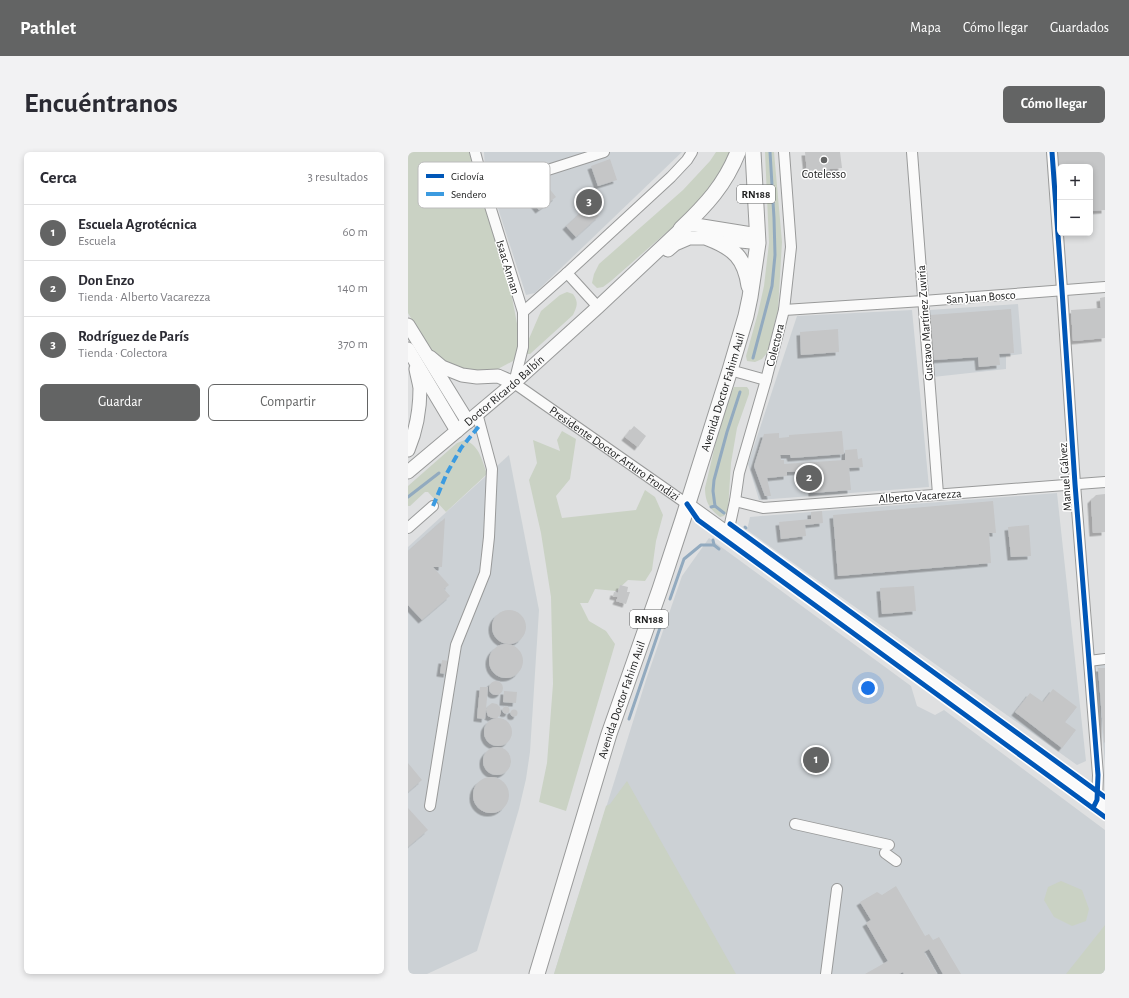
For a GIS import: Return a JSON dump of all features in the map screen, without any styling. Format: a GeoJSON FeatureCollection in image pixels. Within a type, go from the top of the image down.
{"type":"FeatureCollection","features":[{"type":"Feature","properties":{"kind":"highway"},"geometry":{"type":"LineString","coordinates":[[681,228],[710,201],[730,171],[738,152]]}},
{"type":"Feature","properties":{"kind":"highway","name":"RN188"},"geometry":{"type":"LineString","coordinates":[[753,152],[758,239]]}},
{"type":"Feature","properties":{"kind":"highway"},"geometry":{"type":"LineString","coordinates":[[708,238],[719,242],[728,248],[736,254],[742,262],[747,277],[750,297]]}},
{"type":"Feature","properties":{"kind":"highway","name":"Avenida Doctor Fahim Auil"},"geometry":{"type":"LineString","coordinates":[[538,974],[609,734],[660,589],[730,370],[750,297],[758,239]]}},
{"type":"Feature","properties":{"kind":"main road"},"geometry":{"type":"LineString","coordinates":[[681,228],[696,225],[758,239]]}},
{"type":"Feature","properties":{"kind":"main road","name":"Doctor Ricardo Balbín"},"geometry":{"type":"LineString","coordinates":[[408,472],[514,383],[598,307],[681,228]]}},
{"type":"Feature","properties":{"kind":"main road","name":"Doctor Ricardo Balbín"},"geometry":{"type":"LineString","coordinates":[[598,307],[675,244],[689,238],[758,239]]}},
{"type":"Feature","properties":{"kind":"main road"},"geometry":{"type":"LineString","coordinates":[[408,326],[415,354],[420,387],[414,436],[408,450]]}},
{"type":"Feature","properties":{"kind":"main road"},"geometry":{"type":"LineString","coordinates":[[415,354],[462,375],[477,377],[498,376],[514,383]]}},
{"type":"Feature","properties":{"kind":"main road"},"geometry":{"type":"LineString","coordinates":[[415,354],[472,417]]}},
{"type":"Feature","properties":{"kind":"main road"},"geometry":{"type":"LineString","coordinates":[[415,354],[457,431]]}},
{"type":"Feature","properties":{"kind":"main road","name":"Presidente Doctor Arturo Frondizi"},"geometry":{"type":"LineString","coordinates":[[687,504],[728,532],[1101,803]]}},
{"type":"Feature","properties":{"kind":"street","name":"Isaac Annan"},"geometry":{"type":"LineString","coordinates":[[475,152],[477,162]]}},
{"type":"Feature","properties":{"kind":"street"},"geometry":{"type":"LineString","coordinates":[[550,169],[604,152]]}},
{"type":"Feature","properties":{"kind":"street"},"geometry":{"type":"LineString","coordinates":[[523,312],[671,178],[692,152]]}},
{"type":"Feature","properties":{"kind":"street","name":"Colectora"},"geometry":{"type":"LineString","coordinates":[[728,532],[739,473],[766,380],[784,310],[791,247],[784,152]]}},
{"type":"Feature","properties":{"kind":"street","name":"Gustavo Martínez Zuviría"},"geometry":{"type":"LineString","coordinates":[[912,152],[938,494]]}},
{"type":"Feature","properties":{"kind":"street","name":"Manuel Gálvez"},"geometry":{"type":"LineString","coordinates":[[1052,152],[1075,484],[1101,803]]}},
{"type":"Feature","properties":{"kind":"street","name":"Isaac Annan"},"geometry":{"type":"LineString","coordinates":[[490,208],[523,312],[524,347],[514,383]]}},
{"type":"Feature","properties":{"kind":"street"},"geometry":{"type":"LineString","coordinates":[[567,273],[598,307]]}},
{"type":"Feature","properties":{"kind":"street","name":"San Juan Bosco"},"geometry":{"type":"LineString","coordinates":[[784,310],[1105,287]]}},
{"type":"Feature","properties":{"kind":"street"},"geometry":{"type":"LineString","coordinates":[[730,370],[766,380]]}},
{"type":"Feature","properties":{"kind":"street","name":"Presidente Doctor Arturo Frondizi"},"geometry":{"type":"LineString","coordinates":[[514,383],[687,504]]}},
{"type":"Feature","properties":{"kind":"street"},"geometry":{"type":"LineString","coordinates":[[430,806],[456,645],[485,573],[489,537],[492,470],[472,417]]}},
{"type":"Feature","properties":{"kind":"street","name":"Alberto Vacarezza"},"geometry":{"type":"LineString","coordinates":[[735,501],[762,508],[1105,482]]}},
{"type":"Feature","properties":{"kind":"street"},"geometry":{"type":"LineString","coordinates":[[409,525],[433,506]]}},
{"type":"Feature","properties":{"kind":"street"},"geometry":{"type":"LineString","coordinates":[[1089,661],[1105,659]]}},
{"type":"Feature","properties":{"kind":"street"},"geometry":{"type":"LineString","coordinates":[[795,824],[887,849],[896,861]]}},
{"type":"Feature","properties":{"kind":"street"},"geometry":{"type":"LineString","coordinates":[[826,974],[837,889]]}},
{"type":"Feature","properties":{"kind":"shaded area"},"geometry":{"type":"Polygon","coordinates":[[[408,152],[469,152],[472,162],[418,162],[418,208],[486,208],[511,292],[518,329],[519,352],[513,361],[496,370],[475,372],[455,367],[440,359],[428,348],[408,313],[408,152]]]}},
{"type":"Feature","properties":{"kind":"shaded area"},"geometry":{"type":"Polygon","coordinates":[[[484,152],[682,152],[535,293],[526,295],[498,208],[550,208],[550,162],[485,162],[484,152]]]}},
{"type":"Feature","properties":{"kind":"shaded area"},"geometry":{"type":"Polygon","coordinates":[[[716,152],[733,152],[726,167],[687,218],[668,231],[611,281],[603,287],[597,288],[592,283],[594,274],[599,264],[683,190],[710,161],[716,152]]]}},
{"type":"Feature","properties":{"kind":"shaded area"},"geometry":{"type":"Polygon","coordinates":[[[765,152],[774,152],[782,242],[778,310],[767,353],[762,359],[755,362],[747,361],[746,356],[764,286],[769,243],[765,152]]]}},
{"type":"Feature","properties":{"kind":"shaded area"},"geometry":{"type":"Polygon","coordinates":[[[567,292],[573,294],[577,302],[573,315],[530,354],[526,354],[528,341],[541,311],[560,295],[567,292]]]}},
{"type":"Feature","properties":{"kind":"shaded area"},"geometry":{"type":"Polygon","coordinates":[[[1018,304],[1022,354],[1006,356],[1006,369],[933,377],[929,310],[1018,304]]]}},
{"type":"Feature","properties":{"kind":"shaded area"},"geometry":{"type":"Polygon","coordinates":[[[912,310],[929,487],[759,500],[748,464],[797,316],[912,310]]]}},
{"type":"Feature","properties":{"kind":"shaded area"},"geometry":{"type":"Polygon","coordinates":[[[734,387],[747,387],[749,394],[737,428],[731,463],[728,510],[724,516],[720,517],[708,504],[705,488],[721,424],[734,387]]]}},
{"type":"Feature","properties":{"kind":"shaded area"},"geometry":{"type":"Polygon","coordinates":[[[562,431],[576,439],[570,479],[556,496],[562,518],[636,510],[645,490],[655,497],[663,515],[656,541],[652,570],[645,581],[628,580],[616,591],[595,589],[588,603],[580,603],[589,621],[606,631],[615,644],[566,811],[539,802],[547,763],[553,684],[551,597],[541,533],[529,480],[537,463],[533,440],[560,451],[557,440],[562,431]]]}},
{"type":"Feature","properties":{"kind":"shaded area"},"geometry":{"type":"Polygon","coordinates":[[[465,440],[477,450],[487,474],[446,512],[428,492],[425,492],[410,506],[408,506],[408,486],[457,443],[465,440]]]}},
{"type":"Feature","properties":{"kind":"shaded area"},"geometry":{"type":"Polygon","coordinates":[[[509,455],[539,610],[530,752],[526,779],[519,809],[477,951],[427,974],[408,974],[408,547],[509,455]]]}},
{"type":"Feature","properties":{"kind":"shaded area"},"geometry":{"type":"Polygon","coordinates":[[[1057,493],[1086,761],[1077,765],[747,530],[750,517],[1057,493]]]}},
{"type":"Feature","properties":{"kind":"shaded area"},"geometry":{"type":"Polygon","coordinates":[[[709,538],[911,686],[917,706],[935,715],[944,710],[1105,830],[1105,974],[554,974],[646,680],[682,576],[709,538]]]}},
{"type":"Feature","properties":{"kind":"shaded area"},"geometry":{"type":"Polygon","coordinates":[[[1105,664],[1105,764],[1096,665],[1105,664]]]}},
{"type":"Feature","properties":{"kind":"shaded area"},"geometry":{"type":"Polygon","coordinates":[[[627,781],[736,974],[554,974],[606,806],[610,804],[627,781]]]}},
{"type":"Feature","properties":{"kind":"shaded area"},"geometry":{"type":"Polygon","coordinates":[[[1061,881],[1082,890],[1089,909],[1086,921],[1072,926],[1054,917],[1044,900],[1048,887],[1061,881]]]}},
{"type":"Feature","properties":{"kind":"shaded area"},"geometry":{"type":"Polygon","coordinates":[[[1105,925],[1105,974],[1066,974],[1105,925]]]}},
{"type":"Feature","properties":{"kind":"building","name":"Cotelesso"},"geometry":{"type":"Polygon","coordinates":[[[805,152],[840,152],[842,168],[807,171],[805,152]]]}},
{"type":"Feature","properties":{"kind":"building"},"geometry":{"type":"Polygon","coordinates":[[[1055,152],[1105,152],[1105,210],[1093,211],[1093,164],[1057,164],[1057,179],[1055,152]]]}},
{"type":"Feature","properties":{"kind":"building"},"geometry":{"type":"Polygon","coordinates":[[[610,159],[617,180],[598,186],[591,166],[610,159]]]}},
{"type":"Feature","properties":{"kind":"building"},"geometry":{"type":"Polygon","coordinates":[[[550,190],[556,197],[550,202],[550,190]]]}},
{"type":"Feature","properties":{"kind":"building"},"geometry":{"type":"Polygon","coordinates":[[[589,205],[599,216],[576,237],[566,226],[589,205]]]}},
{"type":"Feature","properties":{"kind":"building"},"geometry":{"type":"Polygon","coordinates":[[[1105,297],[1105,338],[1073,341],[1071,310],[1101,308],[1100,298],[1105,297]]]}},
{"type":"Feature","properties":{"kind":"building"},"geometry":{"type":"Polygon","coordinates":[[[1011,309],[1014,353],[999,354],[1000,365],[979,367],[978,357],[933,360],[930,315],[1011,309]]]}},
{"type":"Feature","properties":{"kind":"building"},"geometry":{"type":"Polygon","coordinates":[[[838,329],[839,352],[801,355],[800,332],[838,329]]]}},
{"type":"Feature","properties":{"kind":"building"},"geometry":{"type":"Polygon","coordinates":[[[634,426],[646,436],[638,447],[625,437],[634,426]]]}},
{"type":"Feature","properties":{"kind":"building"},"geometry":{"type":"Polygon","coordinates":[[[842,431],[844,454],[791,458],[790,455],[780,455],[781,460],[784,460],[784,464],[845,460],[845,450],[857,449],[858,459],[862,458],[863,467],[849,468],[851,490],[812,493],[810,471],[787,472],[787,476],[767,478],[771,496],[765,496],[754,466],[764,434],[779,433],[779,438],[789,437],[789,435],[842,431]]]}},
{"type":"Feature","properties":{"kind":"building"},"geometry":{"type":"Polygon","coordinates":[[[1105,494],[1105,532],[1093,533],[1091,500],[1096,495],[1105,494]]]}},
{"type":"Feature","properties":{"kind":"building"},"geometry":{"type":"Polygon","coordinates":[[[993,501],[996,533],[989,533],[991,563],[838,576],[833,515],[993,501]]]}},
{"type":"Feature","properties":{"kind":"building"},"geometry":{"type":"Polygon","coordinates":[[[822,511],[823,523],[805,525],[806,536],[781,539],[779,522],[811,519],[811,512],[822,511]]]}},
{"type":"Feature","properties":{"kind":"building"},"geometry":{"type":"Polygon","coordinates":[[[445,518],[442,567],[433,567],[449,585],[444,589],[450,596],[422,620],[408,605],[408,551],[445,518]]]}},
{"type":"Feature","properties":{"kind":"building"},"geometry":{"type":"Polygon","coordinates":[[[1029,525],[1031,556],[1011,557],[1008,527],[1029,525]]]}},
{"type":"Feature","properties":{"kind":"building"},"geometry":{"type":"Polygon","coordinates":[[[620,585],[628,587],[627,592],[630,592],[626,604],[616,601],[618,597],[613,596],[614,592],[618,593],[620,585]]]}},
{"type":"Feature","properties":{"kind":"building"},"geometry":{"type":"Polygon","coordinates":[[[914,586],[916,611],[882,614],[880,588],[914,586]]]}},
{"type":"Feature","properties":{"kind":"building"},"geometry":{"type":"Polygon","coordinates":[[[509,610],[521,615],[526,627],[521,639],[509,644],[497,639],[492,627],[497,615],[509,610]]]}},
{"type":"Feature","properties":{"kind":"building"},"geometry":{"type":"Polygon","coordinates":[[[506,644],[518,649],[523,661],[518,673],[506,678],[494,673],[489,661],[494,649],[506,644]]]}},
{"type":"Feature","properties":{"kind":"building"},"geometry":{"type":"Polygon","coordinates":[[[442,660],[449,661],[447,674],[440,673],[442,660]]]}},
{"type":"Feature","properties":{"kind":"building"},"geometry":{"type":"Polygon","coordinates":[[[1098,668],[1105,668],[1104,743],[1098,668]]]}},
{"type":"Feature","properties":{"kind":"building"},"geometry":{"type":"Polygon","coordinates":[[[493,681],[499,681],[503,685],[503,691],[499,695],[493,695],[489,691],[489,685],[493,681]]]}},
{"type":"Feature","properties":{"kind":"building"},"geometry":{"type":"Polygon","coordinates":[[[480,687],[488,687],[486,709],[492,703],[497,704],[500,707],[501,712],[497,718],[488,716],[486,710],[485,719],[477,718],[480,687]]]}},
{"type":"Feature","properties":{"kind":"building"},"geometry":{"type":"Polygon","coordinates":[[[1053,689],[1077,707],[1065,722],[1076,730],[1062,748],[1015,712],[1030,693],[1043,702],[1053,689]]]}},
{"type":"Feature","properties":{"kind":"building"},"geometry":{"type":"Polygon","coordinates":[[[504,691],[517,692],[516,703],[503,702],[504,691]]]}},
{"type":"Feature","properties":{"kind":"building"},"geometry":{"type":"Polygon","coordinates":[[[506,706],[509,707],[509,713],[506,714],[503,713],[502,710],[503,707],[506,706]]]}},
{"type":"Feature","properties":{"kind":"building"},"geometry":{"type":"Polygon","coordinates":[[[514,709],[517,710],[517,716],[514,717],[511,716],[510,713],[511,710],[514,709]]]}},
{"type":"Feature","properties":{"kind":"building"},"geometry":{"type":"Polygon","coordinates":[[[498,718],[508,722],[512,732],[508,742],[498,746],[488,742],[484,732],[488,722],[498,718]]]}},
{"type":"Feature","properties":{"kind":"building"},"geometry":{"type":"Polygon","coordinates":[[[497,747],[507,751],[511,761],[507,771],[497,775],[487,771],[483,761],[487,751],[497,747]]]}},
{"type":"Feature","properties":{"kind":"building"},"geometry":{"type":"Polygon","coordinates":[[[408,763],[422,780],[408,792],[408,763]]]}},
{"type":"Feature","properties":{"kind":"building"},"geometry":{"type":"Polygon","coordinates":[[[491,777],[501,780],[506,785],[509,795],[506,805],[501,810],[491,813],[481,810],[476,805],[473,795],[476,785],[481,780],[491,777]]]}},
{"type":"Feature","properties":{"kind":"building"},"geometry":{"type":"Polygon","coordinates":[[[408,808],[428,830],[408,847],[408,808]]]}},
{"type":"Feature","properties":{"kind":"building"},"geometry":{"type":"Polygon","coordinates":[[[896,886],[925,936],[929,934],[933,940],[939,937],[961,974],[943,974],[929,949],[924,952],[937,974],[904,974],[903,972],[899,974],[865,974],[888,961],[866,923],[871,920],[860,902],[877,892],[882,895],[896,886]]]}},
{"type":"Feature","properties":{"kind":"waterway"},"geometry":{"type":"LineString","coordinates":[[753,358],[772,286],[775,255],[770,152]]}},
{"type":"Feature","properties":{"kind":"waterway"},"geometry":{"type":"LineString","coordinates":[[711,507],[715,506],[713,491],[714,480],[740,392]]}},
{"type":"Feature","properties":{"kind":"waterway"},"geometry":{"type":"LineString","coordinates":[[408,497],[439,473]]}},
{"type":"Feature","properties":{"kind":"waterway"},"geometry":{"type":"LineString","coordinates":[[715,506],[724,513]]}},
{"type":"Feature","properties":{"kind":"waterway"},"geometry":{"type":"LineString","coordinates":[[713,540],[714,545],[719,549]]}},
{"type":"Feature","properties":{"kind":"waterway"},"geometry":{"type":"LineString","coordinates":[[670,599],[684,559],[701,545],[714,545]]}},
{"type":"Feature","properties":{"kind":"waterway"},"geometry":{"type":"LineString","coordinates":[[629,719],[665,613]]}},
{"type":"Feature","properties":{"kind":"marked path"},"geometry":{"type":"LineString","coordinates":[[433,506],[447,473],[461,448],[480,425]]}},
{"type":"Feature","properties":{"kind":"cycle path"},"geometry":{"type":"LineString","coordinates":[[1052,152],[1075,484],[1098,775],[1097,800],[1093,808]]}},
{"type":"Feature","properties":{"kind":"cycle path"},"geometry":{"type":"LineString","coordinates":[[687,504],[698,520],[1105,817]]}},
{"type":"Feature","properties":{"kind":"cycle path"},"geometry":{"type":"LineString","coordinates":[[730,524],[1105,797]]}},
{"type":"Feature","properties":{"kind":"place","name":"Cotelesso"},"geometry":{"type":"Point","coordinates":[824,160]}},
{"type":"Feature","properties":{"kind":"place","name":"Rodríguez de París"},"geometry":{"type":"Point","coordinates":[589,202]}},
{"type":"Feature","properties":{"kind":"place","name":"Don Enzo"},"geometry":{"type":"Point","coordinates":[809,478]}},
{"type":"Feature","properties":{"kind":"place","name":"Escuela Agrotécnica"},"geometry":{"type":"Point","coordinates":[816,760]}}]}
